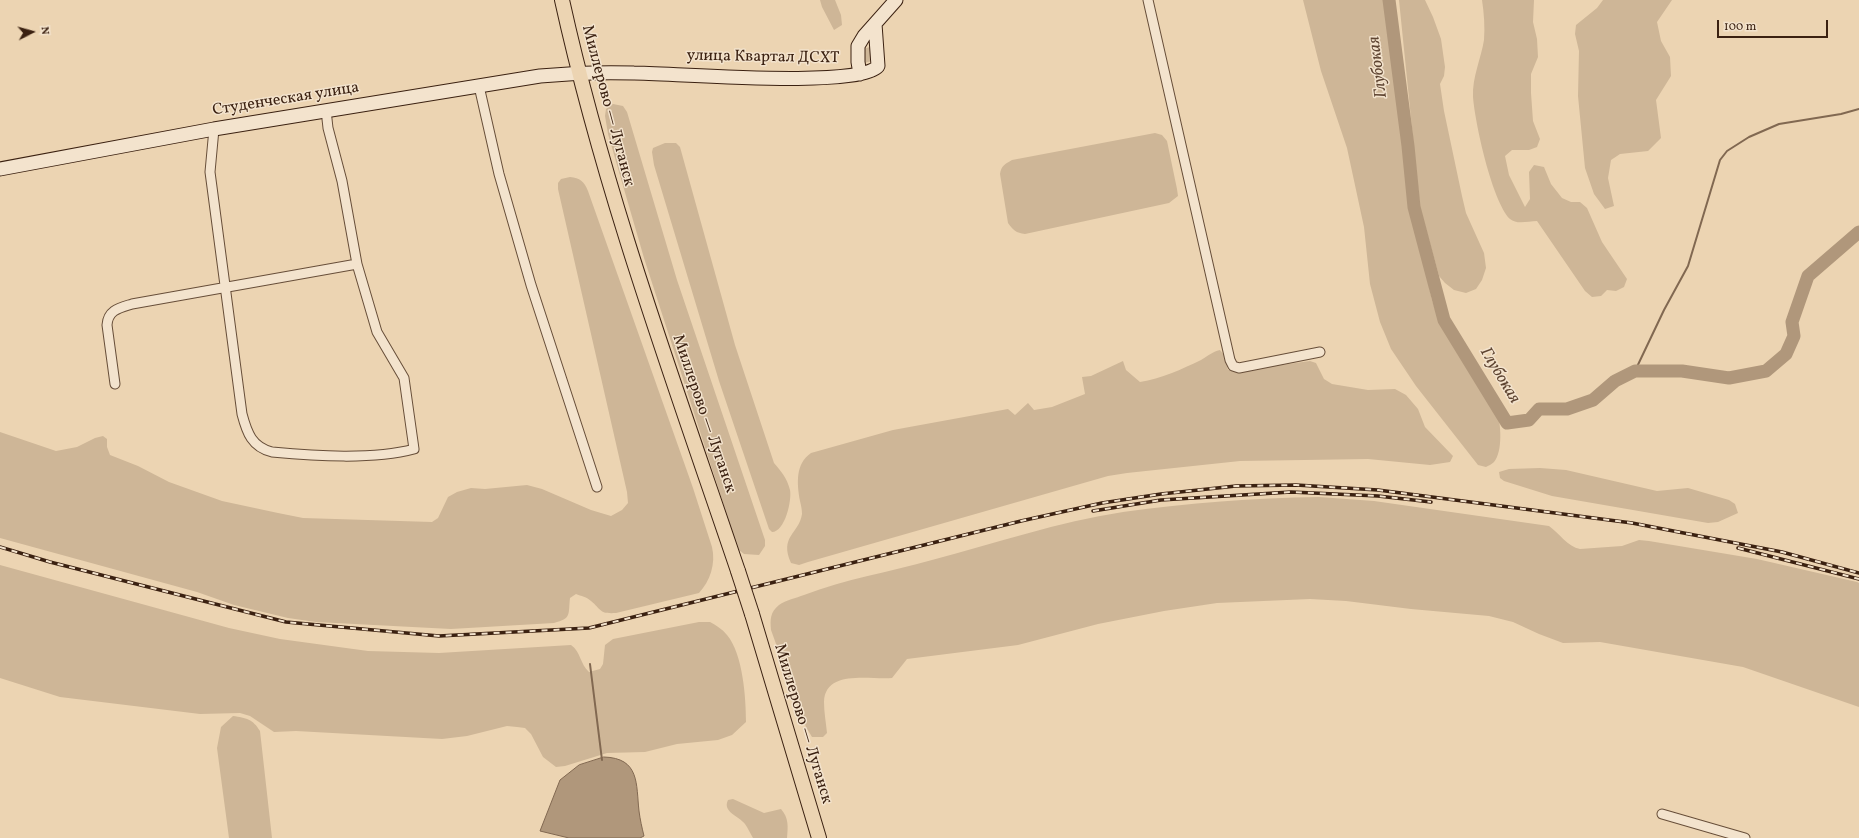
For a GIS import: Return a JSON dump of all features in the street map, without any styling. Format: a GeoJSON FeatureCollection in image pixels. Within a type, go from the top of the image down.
{"type":"FeatureCollection","features":[{"type":"Feature","properties":{"kind":"main road","name":"Миллерово — Луганск"},"geometry":{"type":"LineString","coordinates":[[562,0],[578,73],[624,234],[752,614],[819,838]]}},
{"type":"Feature","properties":{"kind":"street","name":"улица Квартал ДСХТ"},"geometry":{"type":"LineString","coordinates":[[578,73],[802,78],[860,74],[858,46],[864,36],[896,0]]}},
{"type":"Feature","properties":{"kind":"street"},"geometry":{"type":"LineString","coordinates":[[1148,0],[1228,353],[1233,366],[1239,368],[1320,352]]}},
{"type":"Feature","properties":{"kind":"street"},"geometry":{"type":"LineString","coordinates":[[860,74],[873,70],[878,66],[875,24]]}},
{"type":"Feature","properties":{"kind":"street","name":"Студенческая улица"},"geometry":{"type":"LineString","coordinates":[[0,169],[214,129],[326,110],[540,76],[578,73]]}},
{"type":"Feature","properties":{"kind":"street"},"geometry":{"type":"LineString","coordinates":[[479,86],[499,174],[531,285],[597,487]]}},
{"type":"Feature","properties":{"kind":"street"},"geometry":{"type":"LineString","coordinates":[[214,129],[210,172],[242,414],[247,432],[256,446],[267,451],[290,454],[378,456],[400,453],[414,449],[404,378],[377,332],[357,264],[342,181],[328,128],[326,110]]}},
{"type":"Feature","properties":{"kind":"street"},"geometry":{"type":"LineString","coordinates":[[115,384],[107,325],[107,317],[111,312],[132,304],[357,264]]}},
{"type":"Feature","properties":{"kind":"street"},"geometry":{"type":"LineString","coordinates":[[1662,814],[1745,838]]}},
{"type":"Feature","properties":{"kind":"shaded area"},"geometry":{"type":"Polygon","coordinates":[[[820,0],[835,0],[841,15],[842,25],[834,30],[820,0]]]}},
{"type":"Feature","properties":{"kind":"shaded area"},"geometry":{"type":"Polygon","coordinates":[[[1303,0],[1385,0],[1401,121],[1409,200],[1432,300],[1440,325],[1497,412],[1500,430],[1499,452],[1494,462],[1486,467],[1478,465],[1416,386],[1391,349],[1380,322],[1370,284],[1364,227],[1347,148],[1321,71],[1303,0]]]}},
{"type":"Feature","properties":{"kind":"shaded area"},"geometry":{"type":"Polygon","coordinates":[[[1399,0],[1425,0],[1441,39],[1445,67],[1444,76],[1440,84],[1444,111],[1466,213],[1484,253],[1486,268],[1482,280],[1476,289],[1466,293],[1454,290],[1439,276],[1420,207],[1399,0]]]}},
{"type":"Feature","properties":{"kind":"shaded area"},"geometry":{"type":"Polygon","coordinates":[[[1482,0],[1534,0],[1533,22],[1537,39],[1538,57],[1531,74],[1531,93],[1533,121],[1540,139],[1537,147],[1529,150],[1512,150],[1505,156],[1509,175],[1525,207],[1530,199],[1529,172],[1534,165],[1544,167],[1551,184],[1562,198],[1571,202],[1580,202],[1587,208],[1602,242],[1627,279],[1624,287],[1616,291],[1607,290],[1601,296],[1592,297],[1585,291],[1537,221],[1516,222],[1510,219],[1503,210],[1491,179],[1474,109],[1473,90],[1475,75],[1484,40],[1482,0]]]}},
{"type":"Feature","properties":{"kind":"shaded area"},"geometry":{"type":"Polygon","coordinates":[[[1603,0],[1672,0],[1657,22],[1661,41],[1670,57],[1671,76],[1656,100],[1661,138],[1648,151],[1620,154],[1611,160],[1608,178],[1614,206],[1605,209],[1594,194],[1585,168],[1578,96],[1579,51],[1575,34],[1576,25],[1597,8],[1603,0]]]}},
{"type":"Feature","properties":{"kind":"shaded area"},"geometry":{"type":"Polygon","coordinates":[[[870,47],[872,61],[864,63],[862,49],[870,47]]]}},
{"type":"Feature","properties":{"kind":"shaded area"},"geometry":{"type":"Polygon","coordinates":[[[613,104],[623,106],[627,112],[677,280],[765,540],[765,546],[759,555],[744,554],[739,550],[735,540],[644,258],[608,134],[605,116],[606,109],[613,104]]]}},
{"type":"Feature","properties":{"kind":"shaded area"},"geometry":{"type":"Polygon","coordinates":[[[1155,133],[1162,135],[1167,141],[1177,189],[1178,196],[1169,203],[1025,234],[1015,231],[1008,223],[1000,174],[1002,167],[1007,163],[1012,160],[1155,133]]]}},
{"type":"Feature","properties":{"kind":"shaded area"},"geometry":{"type":"Polygon","coordinates":[[[665,143],[676,143],[680,147],[735,345],[774,463],[789,486],[789,508],[781,527],[777,531],[772,532],[769,529],[719,381],[654,165],[652,152],[653,148],[665,143]]]}},
{"type":"Feature","properties":{"kind":"shaded area"},"geometry":{"type":"Polygon","coordinates":[[[570,177],[581,181],[588,191],[693,488],[712,547],[713,566],[709,578],[699,593],[616,613],[606,613],[586,598],[576,594],[570,598],[568,615],[564,619],[554,623],[451,629],[316,622],[288,618],[234,605],[197,592],[0,538],[0,432],[56,451],[77,447],[95,438],[103,436],[107,439],[107,447],[110,455],[138,466],[169,482],[222,501],[303,518],[432,522],[438,518],[448,497],[457,492],[471,488],[485,489],[527,485],[542,489],[591,510],[611,516],[622,510],[628,503],[627,492],[558,189],[558,183],[561,179],[570,177]]]}},
{"type":"Feature","properties":{"kind":"shaded area"},"geometry":{"type":"Polygon","coordinates":[[[1220,350],[1224,355],[1228,370],[1237,371],[1310,361],[1316,363],[1324,379],[1332,384],[1368,390],[1395,389],[1406,395],[1418,409],[1425,427],[1453,456],[1450,462],[1430,465],[1368,459],[1240,461],[1108,476],[799,565],[791,563],[787,547],[788,541],[800,521],[802,514],[798,488],[798,475],[802,463],[811,453],[893,430],[1008,409],[1015,415],[1028,403],[1034,410],[1052,407],[1085,394],[1082,377],[1091,376],[1123,361],[1126,370],[1140,382],[1156,379],[1171,373],[1220,350]]]}},
{"type":"Feature","properties":{"kind":"shaded area"},"geometry":{"type":"Polygon","coordinates":[[[1540,468],[1566,470],[1657,491],[1688,488],[1729,500],[1735,504],[1738,513],[1718,522],[1708,523],[1552,496],[1504,481],[1500,478],[1499,472],[1509,469],[1540,468]]]}},
{"type":"Feature","properties":{"kind":"shaded area"},"geometry":{"type":"Polygon","coordinates":[[[1319,497],[1374,501],[1549,526],[1572,546],[1580,549],[1622,546],[1639,540],[1649,541],[1757,559],[1857,582],[1859,583],[1859,707],[1743,667],[1600,642],[1563,643],[1513,622],[1489,616],[1346,601],[1310,599],[1217,603],[1164,611],[1098,624],[1018,645],[907,659],[892,678],[850,678],[840,680],[832,685],[826,692],[824,702],[827,733],[823,737],[812,737],[806,727],[771,630],[772,613],[779,605],[788,600],[835,584],[916,564],[1075,521],[1123,512],[1172,506],[1245,500],[1319,497]]]}},
{"type":"Feature","properties":{"kind":"shaded area"},"geometry":{"type":"Polygon","coordinates":[[[0,565],[229,628],[280,639],[368,651],[439,653],[571,645],[577,651],[589,672],[600,669],[603,664],[605,645],[613,639],[699,622],[710,622],[719,627],[727,635],[737,653],[744,689],[746,722],[732,735],[718,740],[677,744],[645,752],[607,753],[565,766],[556,767],[543,757],[531,734],[525,728],[507,726],[467,736],[442,739],[296,731],[274,732],[250,716],[240,713],[200,714],[60,697],[0,678],[0,565]]]}},
{"type":"Feature","properties":{"kind":"shaded area"},"geometry":{"type":"Polygon","coordinates":[[[233,716],[249,720],[255,724],[260,731],[272,838],[229,838],[217,748],[221,727],[233,716]]]}},
{"type":"Feature","properties":{"kind":"shaded area"},"geometry":{"type":"Polygon","coordinates":[[[604,757],[616,758],[624,762],[630,767],[634,774],[644,836],[640,838],[569,838],[540,831],[560,780],[579,765],[604,757]]]}},
{"type":"Feature","properties":{"kind":"shaded area"},"geometry":{"type":"Polygon","coordinates":[[[733,799],[764,813],[781,809],[787,819],[787,838],[753,838],[745,824],[727,808],[728,800],[733,799]]]}},
{"type":"Feature","properties":{"kind":"waterway","name":"Глубокая"},"geometry":{"type":"LineString","coordinates":[[1389,0],[1408,146],[1414,207],[1444,320],[1507,423],[1529,420],[1539,409],[1567,409],[1593,400],[1615,381],[1635,371],[1682,371],[1729,378],[1766,371],[1786,354],[1794,336],[1792,322],[1808,276],[1859,232]]}},
{"type":"Feature","properties":{"kind":"waterway"},"geometry":{"type":"LineString","coordinates":[[1635,371],[1664,310],[1688,266],[1720,160],[1727,151],[1749,137],[1779,124],[1841,114],[1859,109]]}},
{"type":"Feature","properties":{"kind":"waterway"},"geometry":{"type":"LineString","coordinates":[[590,664],[602,760]]}},
{"type":"Feature","properties":{"kind":"railway"},"geometry":{"type":"LineString","coordinates":[[0,547],[50,562],[286,622],[439,636],[589,628],[1021,521],[1102,503],[1161,494],[1236,486],[1296,485],[1378,490],[1632,523],[1782,552],[1859,573]]}},
{"type":"Feature","properties":{"kind":"railway"},"geometry":{"type":"LineString","coordinates":[[1093,511],[1161,500],[1291,492],[1378,496],[1431,502]]}},
{"type":"Feature","properties":{"kind":"railway"},"geometry":{"type":"LineString","coordinates":[[1738,548],[1859,579]]}}]}
